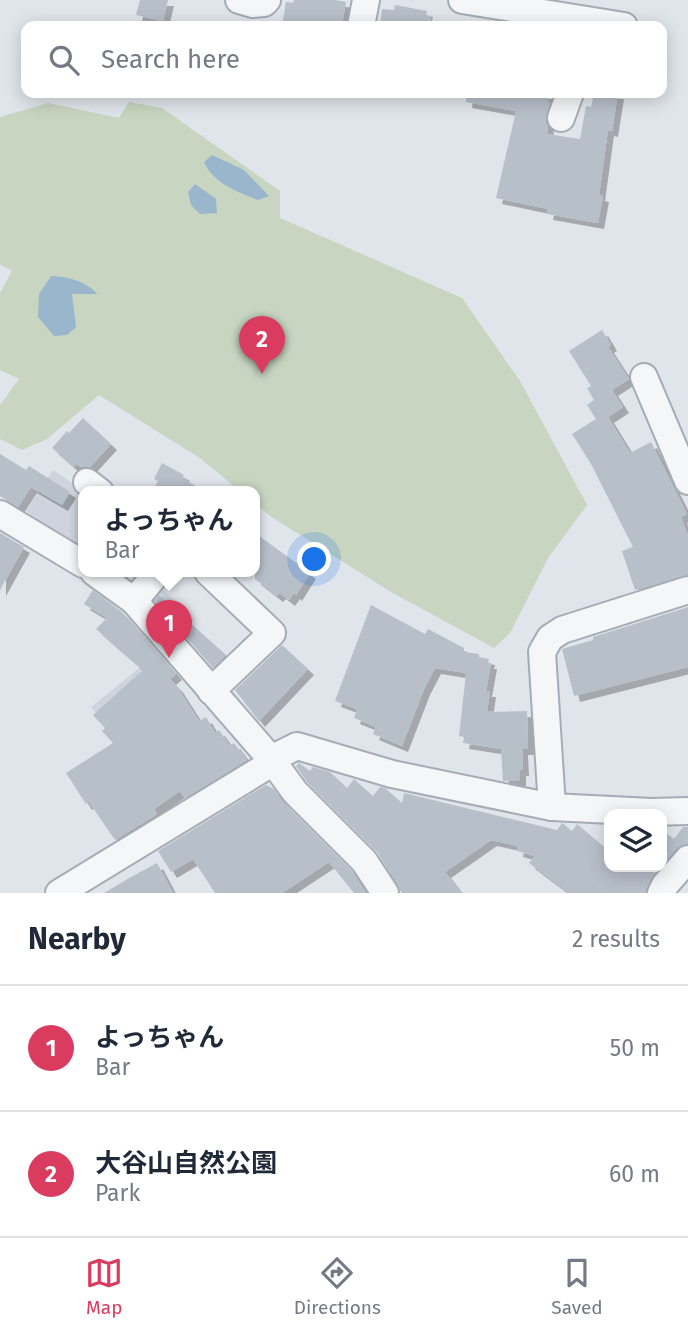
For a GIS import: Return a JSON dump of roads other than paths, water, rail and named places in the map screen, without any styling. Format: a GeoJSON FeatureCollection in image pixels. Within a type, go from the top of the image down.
{"type":"FeatureCollection","features":[{"type":"Feature","properties":{"kind":"street"},"geometry":{"type":"LineString","coordinates":[[239,0],[253,4],[267,0]]}},
{"type":"Feature","properties":{"kind":"street"},"geometry":{"type":"LineString","coordinates":[[362,21],[366,0]]}},
{"type":"Feature","properties":{"kind":"street"},"geometry":{"type":"LineString","coordinates":[[462,0],[589,16],[606,21]]}},
{"type":"Feature","properties":{"kind":"street"},"geometry":{"type":"LineString","coordinates":[[561,118],[568,98]]}},
{"type":"Feature","properties":{"kind":"street"},"geometry":{"type":"LineString","coordinates":[[644,377],[688,481]]}},
{"type":"Feature","properties":{"kind":"street"},"geometry":{"type":"LineString","coordinates":[[0,514],[78,561]]}},
{"type":"Feature","properties":{"kind":"street"},"geometry":{"type":"LineString","coordinates":[[101,577],[134,601],[271,759],[295,792],[363,861],[385,893]]}},
{"type":"Feature","properties":{"kind":"street"},"geometry":{"type":"LineString","coordinates":[[134,601],[154,577]]}},
{"type":"Feature","properties":{"kind":"street"},"geometry":{"type":"LineString","coordinates":[[211,691],[272,633],[213,577]]}},
{"type":"Feature","properties":{"kind":"street"},"geometry":{"type":"LineString","coordinates":[[552,807],[542,652],[550,638],[562,631],[688,590]]}},
{"type":"Feature","properties":{"kind":"street"},"geometry":{"type":"LineString","coordinates":[[59,893],[262,769],[271,759],[298,746],[392,774],[552,807],[688,811]]}},
{"type":"Feature","properties":{"kind":"street"},"geometry":{"type":"LineString","coordinates":[[661,893],[688,859]]}},
{"type":"Feature","properties":{"kind":"water"},"geometry":{"type":"Polygon","coordinates":[[[212,155],[244,170],[269,196],[258,200],[220,181],[204,162],[212,155]]]}},
{"type":"Feature","properties":{"kind":"water"},"geometry":{"type":"Polygon","coordinates":[[[195,184],[216,199],[217,213],[200,214],[191,205],[188,192],[195,184]]]}},
{"type":"Feature","properties":{"kind":"water"},"geometry":{"type":"Polygon","coordinates":[[[51,276],[76,280],[97,294],[72,294],[76,327],[67,335],[54,336],[38,317],[39,294],[51,276]]]}},
{"type":"Feature","properties":{"kind":"place","name":"大谷山自然公園"},"geometry":{"type":"Point","coordinates":[262,374]}},
{"type":"Feature","properties":{"kind":"place","name":"よっちゃん"},"geometry":{"type":"Point","coordinates":[169,658]}}]}
